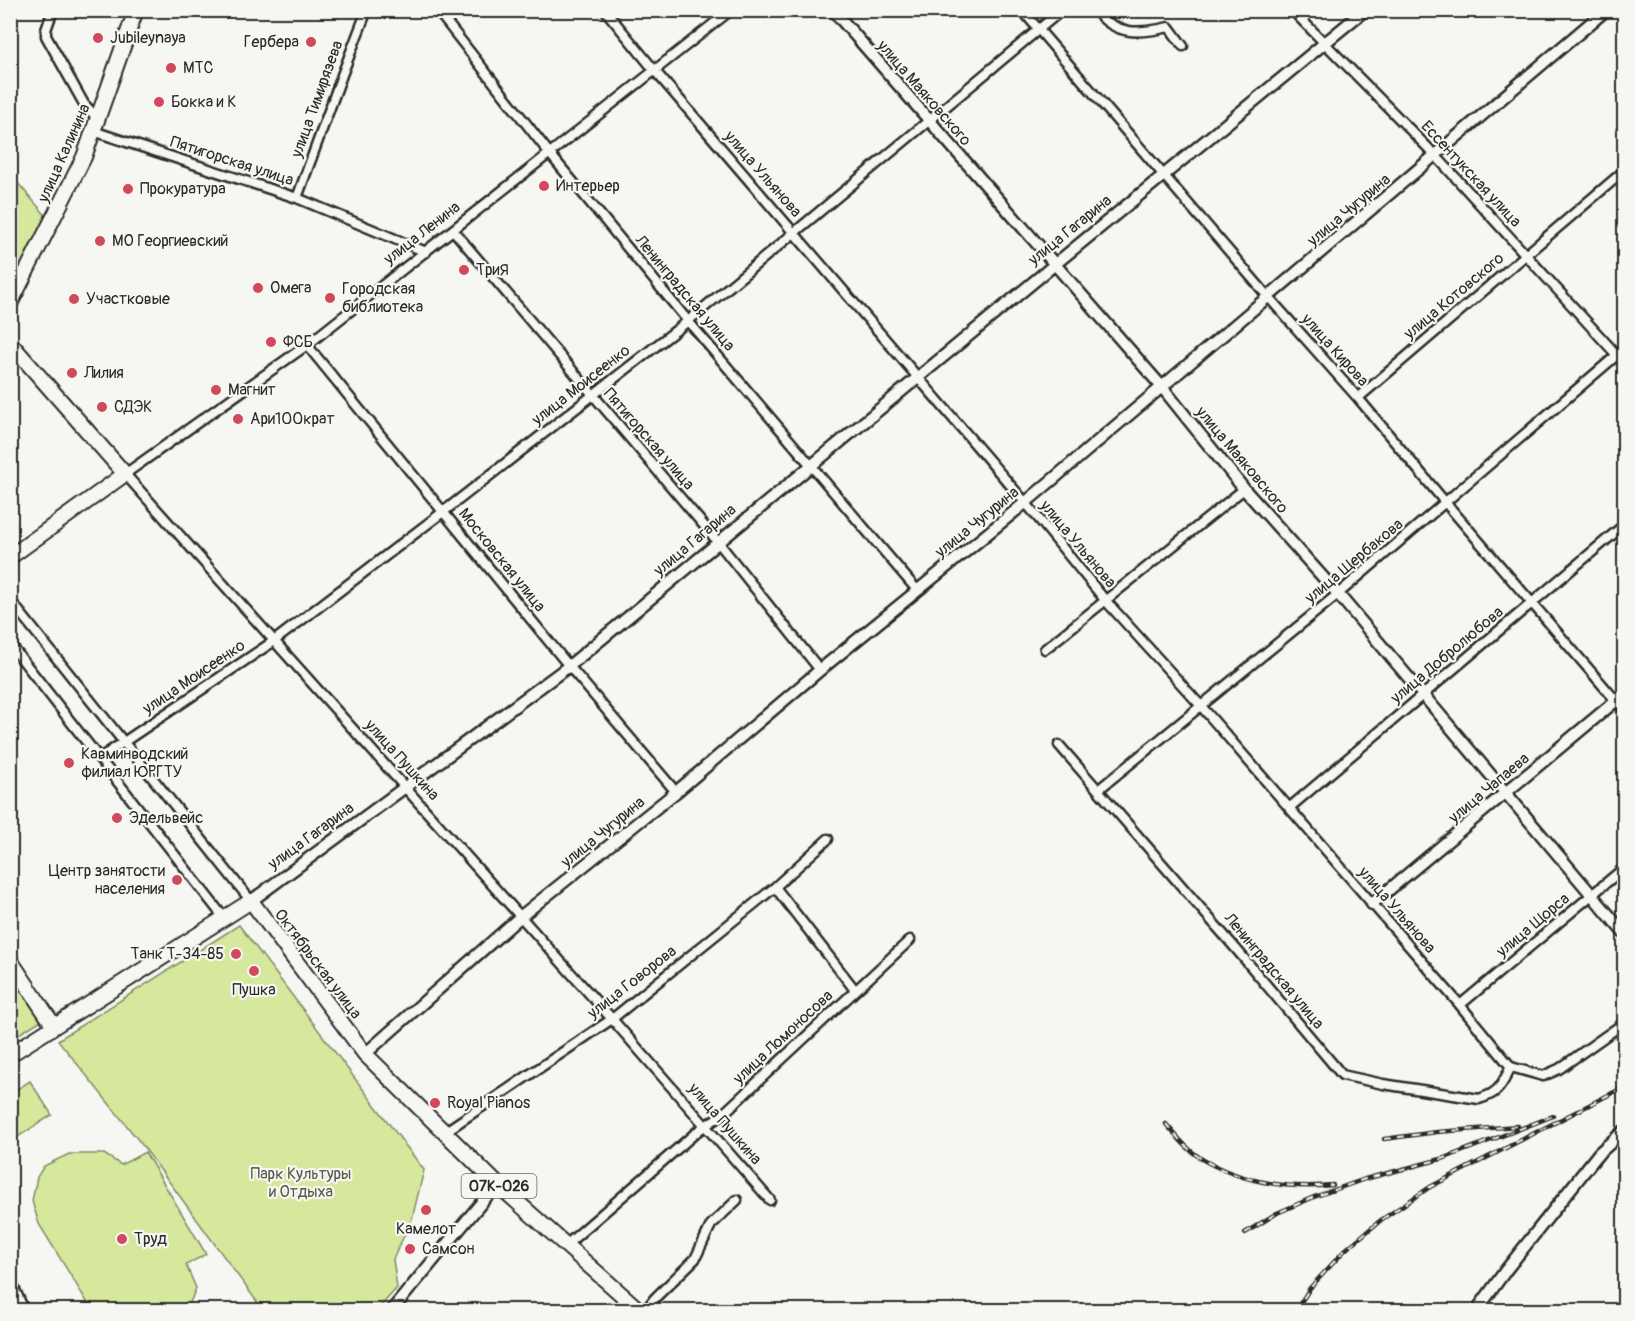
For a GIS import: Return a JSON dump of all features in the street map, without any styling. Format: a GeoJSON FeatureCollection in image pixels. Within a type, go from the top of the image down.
{"type":"FeatureCollection","features":[{"type":"Feature","properties":{"kind":"main road","name":"улица Калинина"},"geometry":{"type":"LineString","coordinates":[[10,304],[84,157],[136,10]]}},
{"type":"Feature","properties":{"kind":"main road","name":"улица Пушкина"},"geometry":{"type":"LineString","coordinates":[[10,343],[125,474]]}},
{"type":"Feature","properties":{"kind":"main road","name":"улица Ленина"},"geometry":{"type":"LineString","coordinates":[[10,557],[125,474]]}},
{"type":"Feature","properties":{"kind":"main road","name":"улица Гагарина"},"geometry":{"type":"LineString","coordinates":[[12,1049],[54,1026],[251,901]]}},
{"type":"Feature","properties":{"kind":"main road","name":"Октябрьская улица"},"geometry":{"type":"LineString","coordinates":[[251,901],[365,1054],[497,1184],[639,1311]]}},
{"type":"Feature","properties":{"kind":"main road"},"geometry":{"type":"LineString","coordinates":[[10,960],[54,1026]]}},
{"type":"Feature","properties":{"kind":"street"},"geometry":{"type":"LineString","coordinates":[[52,10],[46,36],[96,125]]}},
{"type":"Feature","properties":{"kind":"street","name":"улица Тимирязева"},"geometry":{"type":"LineString","coordinates":[[297,198],[367,10]]}},
{"type":"Feature","properties":{"kind":"street","name":"Ленинградская улица"},"geometry":{"type":"LineString","coordinates":[[437,10],[550,154],[688,321],[917,590]]}},
{"type":"Feature","properties":{"kind":"street","name":"улица Ульянова"},"geometry":{"type":"LineString","coordinates":[[605,10],[655,72],[1025,502],[1105,600],[1201,706],[1511,1067]]}},
{"type":"Feature","properties":{"kind":"street","name":"улица Ленина"},"geometry":{"type":"LineString","coordinates":[[125,474],[307,345],[731,10]]}},
{"type":"Feature","properties":{"kind":"street","name":"улица Маяковского"},"geometry":{"type":"LineString","coordinates":[[833,10],[1162,387],[1244,489],[1338,594],[1624,933]]}},
{"type":"Feature","properties":{"kind":"street","name":"улица Кирова"},"geometry":{"type":"LineString","coordinates":[[1022,10],[1532,603],[1621,698],[1624,710]]}},
{"type":"Feature","properties":{"kind":"street","name":"улица Моисеенко"},"geometry":{"type":"LineString","coordinates":[[100,758],[274,641],[443,512],[688,321],[1062,10]]}},
{"type":"Feature","properties":{"kind":"street"},"geometry":{"type":"LineString","coordinates":[[1095,10],[1101,18],[1116,28],[1149,32],[1169,27],[1183,46]]}},
{"type":"Feature","properties":{"kind":"street","name":"Ессентукская улица"},"geometry":{"type":"LineString","coordinates":[[1292,10],[1436,156],[1526,255],[1621,352],[1624,363]]}},
{"type":"Feature","properties":{"kind":"street","name":"улица Гагарина"},"geometry":{"type":"LineString","coordinates":[[251,901],[569,666],[1365,10]]}},
{"type":"Feature","properties":{"kind":"street","name":"улица Чугурина"},"geometry":{"type":"LineString","coordinates":[[365,1054],[520,917],[676,792],[820,670],[1025,502],[1606,10]]}},
{"type":"Feature","properties":{"kind":"street","name":"Пятигорская улица"},"geometry":{"type":"LineString","coordinates":[[96,125],[297,198],[426,252]]}},
{"type":"Feature","properties":{"kind":"street","name":"улица Котовского"},"geometry":{"type":"LineString","coordinates":[[1358,398],[1624,171]]}},
{"type":"Feature","properties":{"kind":"street","name":"Пятигорская улица"},"geometry":{"type":"LineString","coordinates":[[453,230],[718,543],[820,670]]}},
{"type":"Feature","properties":{"kind":"street","name":"Московская улица"},"geometry":{"type":"LineString","coordinates":[[307,345],[569,666],[676,792]]}},
{"type":"Feature","properties":{"kind":"street","name":"улица Щербакова"},"geometry":{"type":"LineString","coordinates":[[1098,790],[1338,594],[1621,352]]}},
{"type":"Feature","properties":{"kind":"street","name":"улица Пушкина"},"geometry":{"type":"LineString","coordinates":[[125,474],[612,1019],[770,1200]]}},
{"type":"Feature","properties":{"kind":"street"},"geometry":{"type":"LineString","coordinates":[[1045,649],[1244,489]]}},
{"type":"Feature","properties":{"kind":"street","name":"улица Добролюбова"},"geometry":{"type":"LineString","coordinates":[[1289,808],[1624,525]]}},
{"type":"Feature","properties":{"kind":"street","name":"Октябрьская улица"},"geometry":{"type":"LineString","coordinates":[[10,600],[251,901]]}},
{"type":"Feature","properties":{"kind":"street"},"geometry":{"type":"LineString","coordinates":[[10,644],[224,918]]}},
{"type":"Feature","properties":{"kind":"street","name":"улица Чапаева"},"geometry":{"type":"LineString","coordinates":[[1372,904],[1621,698]]}},
{"type":"Feature","properties":{"kind":"street","name":"Ленинградская улица"},"geometry":{"type":"LineString","coordinates":[[1059,745],[1342,1075],[1479,1099],[1493,1095],[1501,1086],[1511,1067]]}},
{"type":"Feature","properties":{"kind":"street","name":"улица Говорова"},"geometry":{"type":"LineString","coordinates":[[443,1133],[612,1019],[775,887],[828,839]]}},
{"type":"Feature","properties":{"kind":"street","name":"улица Щорса"},"geometry":{"type":"LineString","coordinates":[[1460,1005],[1624,868]]}},
{"type":"Feature","properties":{"kind":"street"},"geometry":{"type":"LineString","coordinates":[[775,887],[855,990]]}},
{"type":"Feature","properties":{"kind":"street","name":"улица Ломоносова"},"geometry":{"type":"LineString","coordinates":[[565,1246],[699,1130],[723,1114],[910,940]]}},
{"type":"Feature","properties":{"kind":"street"},"geometry":{"type":"LineString","coordinates":[[1511,1067],[1544,1076],[1559,1069],[1624,1023]]}},
{"type":"Feature","properties":{"kind":"street"},"geometry":{"type":"LineString","coordinates":[[1477,1311],[1506,1270],[1599,1153],[1624,1131]]}},
{"type":"Feature","properties":{"kind":"street"},"geometry":{"type":"LineString","coordinates":[[392,1311],[497,1184]]}},
{"type":"Feature","properties":{"kind":"street"},"geometry":{"type":"LineString","coordinates":[[646,1311],[654,1299],[695,1259],[711,1225],[737,1200]]}},
{"type":"Feature","properties":{"kind":"street"},"geometry":{"type":"LineString","coordinates":[[10,1279],[24,1311]]}},
{"type":"Feature","properties":{"kind":"green space"},"geometry":{"type":"Polygon","coordinates":[[[11,175],[48,218],[11,288],[11,175]]]}},
{"type":"Feature","properties":{"kind":"green space","name":"Парк Культуры и Отдыха"},"geometry":{"type":"Polygon","coordinates":[[[239,925],[424,1170],[412,1219],[393,1259],[397,1288],[377,1310],[263,1310],[143,1146],[58,1040],[239,925]]]}},
{"type":"Feature","properties":{"kind":"green space"},"geometry":{"type":"Polygon","coordinates":[[[10,971],[43,1019],[11,1039],[10,1039],[10,971]]]}},
{"type":"Feature","properties":{"kind":"green space"},"geometry":{"type":"Polygon","coordinates":[[[30,1081],[52,1115],[16,1138],[11,1131],[11,1093],[30,1081]]]}},
{"type":"Feature","properties":{"kind":"green space","name":"Труд"},"geometry":{"type":"Polygon","coordinates":[[[145,1152],[206,1254],[186,1265],[196,1288],[187,1310],[92,1310],[39,1224],[32,1201],[37,1177],[44,1166],[69,1154],[104,1154],[121,1165],[145,1152]]]}},
{"type":"Feature","properties":{"kind":"railway"},"geometry":{"type":"LineString","coordinates":[[1296,1310],[1310,1288],[1345,1250],[1381,1220],[1430,1187],[1624,1087]]}},
{"type":"Feature","properties":{"kind":"railway"},"geometry":{"type":"LineString","coordinates":[[1245,1233],[1277,1213],[1314,1197],[1365,1179],[1445,1158],[1553,1116]]}},
{"type":"Feature","properties":{"kind":"railway"},"geometry":{"type":"LineString","coordinates":[[1166,1124],[1195,1154],[1237,1175],[1284,1185],[1333,1185]]}},
{"type":"Feature","properties":{"kind":"railway"},"geometry":{"type":"LineString","coordinates":[[1384,1139],[1437,1132],[1518,1126]]}},
{"type":"Feature","properties":{"kind":"place","name":"Jubileynaya"},"geometry":{"type":"Point","coordinates":[98,38]}},
{"type":"Feature","properties":{"kind":"place","name":"Гербера"},"geometry":{"type":"Point","coordinates":[311,42]}},
{"type":"Feature","properties":{"kind":"place","name":"МТС"},"geometry":{"type":"Point","coordinates":[171,68]}},
{"type":"Feature","properties":{"kind":"place","name":"Бокка и К"},"geometry":{"type":"Point","coordinates":[159,102]}},
{"type":"Feature","properties":{"kind":"place","name":"Интерьер"},"geometry":{"type":"Point","coordinates":[544,186]}},
{"type":"Feature","properties":{"kind":"place","name":"Прокуратура"},"geometry":{"type":"Point","coordinates":[128,189]}},
{"type":"Feature","properties":{"kind":"place","name":"МО Георгиевский"},"geometry":{"type":"Point","coordinates":[100,241]}},
{"type":"Feature","properties":{"kind":"place","name":"ТриЯ"},"geometry":{"type":"Point","coordinates":[464,270]}},
{"type":"Feature","properties":{"kind":"place","name":"Омега"},"geometry":{"type":"Point","coordinates":[258,288]}},
{"type":"Feature","properties":{"kind":"place","name":"Городская библиотека"},"geometry":{"type":"Point","coordinates":[330,298]}},
{"type":"Feature","properties":{"kind":"place","name":"Участковые"},"geometry":{"type":"Point","coordinates":[74,299]}},
{"type":"Feature","properties":{"kind":"place","name":"ФСБ"},"geometry":{"type":"Point","coordinates":[271,342]}},
{"type":"Feature","properties":{"kind":"place","name":"Лилия"},"geometry":{"type":"Point","coordinates":[72,373]}},
{"type":"Feature","properties":{"kind":"place","name":"Магнит"},"geometry":{"type":"Point","coordinates":[216,390]}},
{"type":"Feature","properties":{"kind":"place","name":"СДЭК"},"geometry":{"type":"Point","coordinates":[102,407]}},
{"type":"Feature","properties":{"kind":"place","name":"Ари100крат"},"geometry":{"type":"Point","coordinates":[238,419]}},
{"type":"Feature","properties":{"kind":"place","name":"Кавминводский филиал ЮРГТУ"},"geometry":{"type":"Point","coordinates":[69,763]}},
{"type":"Feature","properties":{"kind":"place","name":"Эдельвейс"},"geometry":{"type":"Point","coordinates":[117,818]}},
{"type":"Feature","properties":{"kind":"place","name":"Центр занятости населения"},"geometry":{"type":"Point","coordinates":[177,880]}},
{"type":"Feature","properties":{"kind":"place","name":"Танк Т-34-85"},"geometry":{"type":"Point","coordinates":[236,954]}},
{"type":"Feature","properties":{"kind":"place","name":"Пушка"},"geometry":{"type":"Point","coordinates":[254,971]}},
{"type":"Feature","properties":{"kind":"place","name":"Royal Pianos"},"geometry":{"type":"Point","coordinates":[435,1103]}},
{"type":"Feature","properties":{"kind":"place","name":"Камелот"},"geometry":{"type":"Point","coordinates":[426,1210]}},
{"type":"Feature","properties":{"kind":"place","name":"Труд"},"geometry":{"type":"Point","coordinates":[122,1239]}},
{"type":"Feature","properties":{"kind":"place","name":"Самсон"},"geometry":{"type":"Point","coordinates":[410,1249]}}]}
